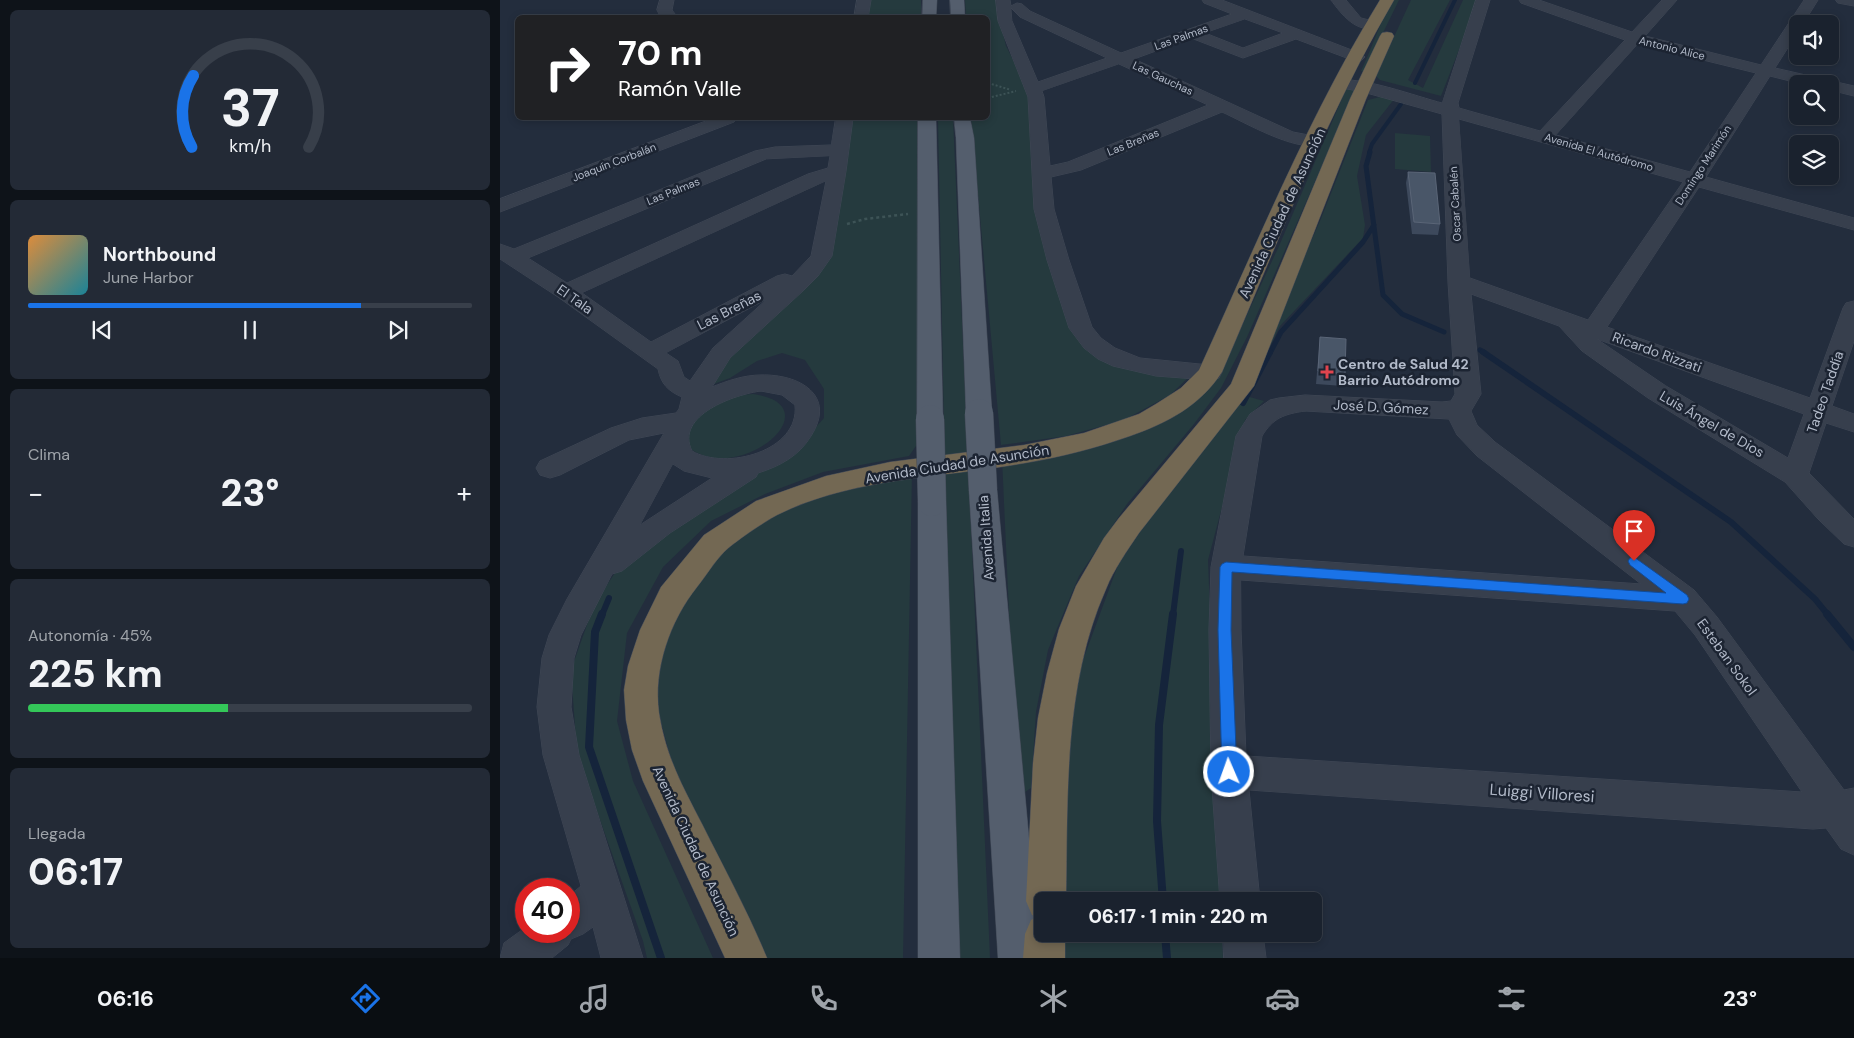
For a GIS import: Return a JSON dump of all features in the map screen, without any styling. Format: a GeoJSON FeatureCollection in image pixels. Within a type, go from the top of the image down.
{"type":"FeatureCollection","features":[{"type":"Feature","properties":{"kind":"highway","name":"Avenida Ciudad de Asunción"},"geometry":{"type":"LineString","coordinates":[[1046,892],[1052,756],[1058,690],[1071,637],[1087,597],[1114,546],[1242,386],[1355,82],[1357,57],[1372,25],[1387,0]]}},
{"type":"Feature","properties":{"kind":"highway","name":"Avenida Ciudad de Asunción"},"geometry":{"type":"LineString","coordinates":[[746,958],[663,786],[650,752],[644,717],[641,692],[653,635],[667,604],[682,579],[719,539],[742,522],[786,498],[827,485],[895,470],[1060,448],[1092,441],[1165,412],[1191,393],[1210,372],[1313,141],[1391,27]]}},
{"type":"Feature","properties":{"kind":"highway"},"geometry":{"type":"LineString","coordinates":[[1044,958],[1045,942]]}},
{"type":"Feature","properties":{"kind":"main road"},"geometry":{"type":"LineString","coordinates":[[929,15],[930,0]]}},
{"type":"Feature","properties":{"kind":"main road"},"geometry":{"type":"LineString","coordinates":[[957,0],[958,15]]}},
{"type":"Feature","properties":{"kind":"main road"},"geometry":{"type":"LineString","coordinates":[[927,120],[939,958]]}},
{"type":"Feature","properties":{"kind":"main road","name":"Avenida Italia"},"geometry":{"type":"LineString","coordinates":[[962,120],[965,138],[984,490],[1019,958]]}},
{"type":"Feature","properties":{"kind":"street"},"geometry":{"type":"LineString","coordinates":[[667,0],[664,9],[664,13],[667,15]]}},
{"type":"Feature","properties":{"kind":"street"},"geometry":{"type":"LineString","coordinates":[[862,15],[864,0]]}},
{"type":"Feature","properties":{"kind":"street"},"geometry":{"type":"LineString","coordinates":[[1209,0],[1357,57]]}},
{"type":"Feature","properties":{"kind":"street"},"geometry":{"type":"LineString","coordinates":[[1338,0],[1356,21],[1372,25]]}},
{"type":"Feature","properties":{"kind":"street","name":"Oscar Cabalén"},"geometry":{"type":"LineString","coordinates":[[1458,409],[1466,402],[1468,394],[1459,282],[1450,107],[1483,0]]}},
{"type":"Feature","properties":{"kind":"street","name":"Antonio Alice"},"geometry":{"type":"LineString","coordinates":[[1526,0],[1635,38],[1789,77]]}},
{"type":"Feature","properties":{"kind":"street"},"geometry":{"type":"LineString","coordinates":[[1547,134],[1670,0]]}},
{"type":"Feature","properties":{"kind":"street","name":"Domingo Marimón"},"geometry":{"type":"LineString","coordinates":[[1594,330],[1811,0]]}},
{"type":"Feature","properties":{"kind":"street"},"geometry":{"type":"LineString","coordinates":[[1843,0],[1854,2]]}},
{"type":"Feature","properties":{"kind":"street"},"geometry":{"type":"LineString","coordinates":[[1033,2],[1008,5],[1005,21],[1023,90],[1036,97],[1044,209],[1058,260],[1081,328],[1087,338],[1110,356],[1126,363],[1147,368],[1210,372]]}},
{"type":"Feature","properties":{"kind":"street","name":"Las Gauchas"},"geometry":{"type":"LineString","coordinates":[[1008,5],[1288,136],[1313,141]]}},
{"type":"Feature","properties":{"kind":"street","name":"Las Palmas"},"geometry":{"type":"LineString","coordinates":[[1023,90],[1245,14]]}},
{"type":"Feature","properties":{"kind":"street"},"geometry":{"type":"LineString","coordinates":[[1192,33],[1243,53],[1295,34]]}},
{"type":"Feature","properties":{"kind":"street","name":"Avenida El Autódromo"},"geometry":{"type":"LineString","coordinates":[[1355,82],[1696,175],[1854,215]]}},
{"type":"Feature","properties":{"kind":"street"},"geometry":{"type":"LineString","coordinates":[[1839,87],[1854,91]]}},
{"type":"Feature","properties":{"kind":"street","name":"Las Breñas"},"geometry":{"type":"LineString","coordinates":[[1041,174],[1074,166],[1222,106]]}},
{"type":"Feature","properties":{"kind":"street","name":"Joaquín Corbalán"},"geometry":{"type":"LineString","coordinates":[[500,206],[723,120]]}},
{"type":"Feature","properties":{"kind":"street"},"geometry":{"type":"LineString","coordinates":[[622,958],[561,755],[554,707],[558,658],[565,635],[720,353],[810,271],[821,256],[837,171],[844,120]]}},
{"type":"Feature","properties":{"kind":"street","name":"Las Palmas"},"geometry":{"type":"LineString","coordinates":[[506,253],[762,155],[775,152],[839,150]]}},
{"type":"Feature","properties":{"kind":"street"},"geometry":{"type":"LineString","coordinates":[[566,292],[815,178],[837,171]]}},
{"type":"Feature","properties":{"kind":"street","name":"Avenida El Autódromo"},"geometry":{"type":"LineString","coordinates":[[1696,175],[1854,224]]}},
{"type":"Feature","properties":{"kind":"street","name":"El Tala"},"geometry":{"type":"LineString","coordinates":[[506,253],[566,292],[669,366],[672,380],[680,388],[686,414]]}},
{"type":"Feature","properties":{"kind":"street","name":"Las Breñas"},"geometry":{"type":"LineString","coordinates":[[649,352],[789,279],[810,271]]}},
{"type":"Feature","properties":{"kind":"street","name":"Ricardo Rizzati"},"geometry":{"type":"LineString","coordinates":[[1459,282],[1854,423]]}},
{"type":"Feature","properties":{"kind":"street","name":"Tadeo Taddía"},"geometry":{"type":"LineString","coordinates":[[1795,475],[1854,308]]}},
{"type":"Feature","properties":{"kind":"street","name":"Luis Ángel de Dios"},"geometry":{"type":"LineString","coordinates":[[1565,319],[1590,346],[1650,387],[1795,475],[1828,512],[1854,536]]}},
{"type":"Feature","properties":{"kind":"street"},"geometry":{"type":"LineString","coordinates":[[550,468],[620,434],[686,414],[724,390],[743,385],[761,383],[792,389],[803,397],[808,407],[808,419],[802,432],[792,444],[776,455],[757,463],[721,470],[704,468],[691,463],[681,456],[676,446],[686,414]]}},
{"type":"Feature","properties":{"kind":"street","name":"José D. Gómez"},"geometry":{"type":"LineString","coordinates":[[1226,567],[1249,436],[1259,420],[1268,413],[1279,406],[1305,403],[1442,411],[1458,409]]}},
{"type":"Feature","properties":{"kind":"street","name":"Esteban Sokol"},"geometry":{"type":"LineString","coordinates":[[1458,409],[1466,429],[1486,449],[1683,599],[1706,626],[1848,817]]}},
{"type":"Feature","properties":{"kind":"street"},"geometry":{"type":"LineString","coordinates":[[597,576],[660,523],[757,463]]}},
{"type":"Feature","properties":{"kind":"street"},"geometry":{"type":"LineString","coordinates":[[1239,892],[1229,772],[1225,630],[1226,567],[1683,599]]}},
{"type":"Feature","properties":{"kind":"street","name":"Luiggi Villoresi"},"geometry":{"type":"LineString","coordinates":[[1229,772],[1813,811],[1848,817]]}},
{"type":"Feature","properties":{"kind":"street"},"geometry":{"type":"LineString","coordinates":[[580,912],[602,895]]}},
{"type":"Feature","properties":{"kind":"street"},"geometry":{"type":"LineString","coordinates":[[1244,942],[1245,958]]}},
{"type":"Feature","properties":{"kind":"street"},"geometry":{"type":"LineString","coordinates":[[519,958],[538,943]]}},
{"type":"Feature","properties":{"kind":"path"},"geometry":{"type":"LineString","coordinates":[[990,83],[1023,90]]}},
{"type":"Feature","properties":{"kind":"path"},"geometry":{"type":"LineString","coordinates":[[990,98],[1023,90]]}},
{"type":"Feature","properties":{"kind":"path"},"geometry":{"type":"LineString","coordinates":[[826,232],[865,219],[927,211]]}},
{"type":"Feature","properties":{"kind":"green space"},"geometry":{"type":"Polygon","coordinates":[[[866,0],[921,0],[921,15],[864,15],[866,0]]]}},
{"type":"Feature","properties":{"kind":"green space"},"geometry":{"type":"Polygon","coordinates":[[[965,0],[997,0],[997,9],[1006,46],[1027,87],[1082,343],[1193,373],[1170,395],[1124,420],[1066,436],[1001,445],[971,120],[990,120],[990,15],[966,15],[965,0]]]}},
{"type":"Feature","properties":{"kind":"green space"},"geometry":{"type":"Polygon","coordinates":[[[1391,0],[1399,0],[1364,72],[1361,71],[1369,53],[1391,0]]]}},
{"type":"Feature","properties":{"kind":"green space"},"geometry":{"type":"Polygon","coordinates":[[[1411,0],[1450,0],[1408,80],[1423,88],[1463,0],[1477,0],[1441,96],[1380,80],[1376,76],[1411,0]]]}},
{"type":"Feature","properties":{"kind":"green space"},"geometry":{"type":"Polygon","coordinates":[[[1347,87],[1356,88],[1247,337],[1221,388],[1194,424],[1127,504],[1079,576],[1048,650],[1036,712],[1031,788],[1022,794],[1014,723],[1002,458],[1133,429],[1232,347],[1279,246],[1347,87]]]}},
{"type":"Feature","properties":{"kind":"green space"},"geometry":{"type":"Polygon","coordinates":[[[1384,96],[1395,98],[1366,135],[1357,176],[1365,225],[1363,238],[1280,326],[1246,396],[1264,401],[1245,420],[1208,560],[1221,892],[1064,892],[1065,793],[1076,679],[1118,565],[1172,484],[1250,379],[1320,221],[1368,100],[1384,96]]]}},
{"type":"Feature","properties":{"kind":"green space"},"geometry":{"type":"Polygon","coordinates":[[[851,120],[920,120],[918,443],[909,456],[823,472],[765,494],[711,521],[663,567],[627,633],[617,721],[633,781],[713,958],[647,958],[643,941],[577,755],[571,670],[594,605],[618,568],[801,444],[824,418],[824,389],[805,360],[782,353],[757,361],[730,378],[711,385],[727,353],[821,267],[851,120]]]}},
{"type":"Feature","properties":{"kind":"green space"},"geometry":{"type":"Polygon","coordinates":[[[938,120],[953,120],[990,958],[951,958],[938,120]]]}},
{"type":"Feature","properties":{"kind":"green space"},"geometry":{"type":"Polygon","coordinates":[[[1395,133],[1430,136],[1431,172],[1395,169],[1395,133]]]}},
{"type":"Feature","properties":{"kind":"green space"},"geometry":{"type":"Polygon","coordinates":[[[753,394],[776,401],[785,413],[782,426],[771,440],[753,451],[732,458],[709,457],[688,447],[687,427],[707,406],[737,395],[753,394]]]}},
{"type":"Feature","properties":{"kind":"green space"},"geometry":{"type":"Polygon","coordinates":[[[912,472],[903,958],[767,958],[676,778],[654,696],[661,637],[684,587],[777,506],[912,472]]]}},
{"type":"Feature","properties":{"kind":"green space"},"geometry":{"type":"Polygon","coordinates":[[[1064,942],[1222,942],[1223,958],[1064,958],[1064,942]]]}},
{"type":"Feature","properties":{"kind":"building"},"geometry":{"type":"Polygon","coordinates":[[[1408,172],[1435,173],[1440,224],[1414,222],[1408,172]]]}},
{"type":"Feature","properties":{"kind":"building"},"geometry":{"type":"Polygon","coordinates":[[[1320,337],[1346,339],[1345,374],[1318,371],[1320,337]]]}},
{"type":"Feature","properties":{"kind":"waterway"},"geometry":{"type":"LineString","coordinates":[[1415,83],[1455,0]]}},
{"type":"Feature","properties":{"kind":"waterway"},"geometry":{"type":"LineString","coordinates":[[1369,153],[1372,144],[1401,104]]}},
{"type":"Feature","properties":{"kind":"waterway"},"geometry":{"type":"LineString","coordinates":[[1370,152],[1366,166],[1374,225]]}},
{"type":"Feature","properties":{"kind":"waterway"},"geometry":{"type":"LineString","coordinates":[[1270,353],[1281,332],[1363,242],[1374,225]]}},
{"type":"Feature","properties":{"kind":"waterway"},"geometry":{"type":"LineString","coordinates":[[1374,225],[1383,295],[1402,314],[1444,332]]}},
{"type":"Feature","properties":{"kind":"waterway"},"geometry":{"type":"LineString","coordinates":[[1480,350],[1485,353]]}},
{"type":"Feature","properties":{"kind":"waterway"},"geometry":{"type":"LineString","coordinates":[[1243,403],[1270,352]]}},
{"type":"Feature","properties":{"kind":"waterway"},"geometry":{"type":"LineString","coordinates":[[1483,352],[1731,522],[1815,599],[1828,615]]}},
{"type":"Feature","properties":{"kind":"waterway"},"geometry":{"type":"LineString","coordinates":[[1173,615],[1181,551]]}},
{"type":"Feature","properties":{"kind":"waterway"},"geometry":{"type":"LineString","coordinates":[[602,615],[609,598]]}},
{"type":"Feature","properties":{"kind":"waterway"},"geometry":{"type":"LineString","coordinates":[[602,614],[595,632],[589,747],[661,958]]}},
{"type":"Feature","properties":{"kind":"waterway"},"geometry":{"type":"LineString","coordinates":[[1162,892],[1157,821],[1159,725],[1173,614]]}},
{"type":"Feature","properties":{"kind":"waterway"},"geometry":{"type":"LineString","coordinates":[[1827,614],[1854,647]]}},
{"type":"Feature","properties":{"kind":"waterway"},"geometry":{"type":"LineString","coordinates":[[1166,942],[1167,958]]}},
{"type":"Feature","properties":{"kind":"place","name":"Centro de Salud 42 Barrio Autódromo"},"geometry":{"type":"Point","coordinates":[1327,372]}},
{"type":"Feature","properties":{"kind":"route"},"geometry":{"type":"LineString","coordinates":[[1229,772],[1225,630],[1226,567],[1683,599],[1634,561]]}}]}
